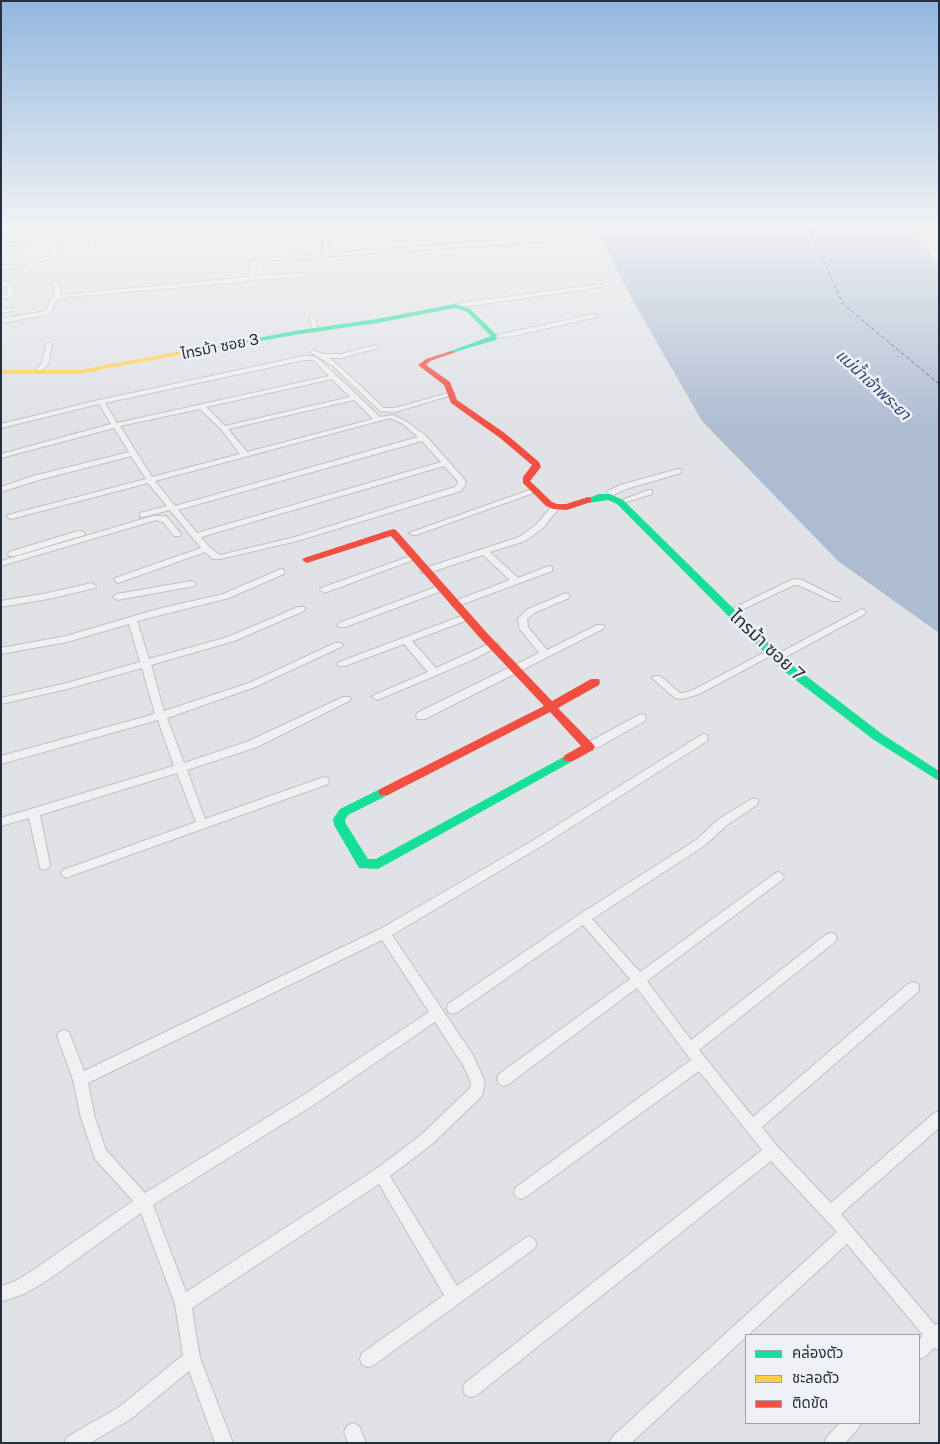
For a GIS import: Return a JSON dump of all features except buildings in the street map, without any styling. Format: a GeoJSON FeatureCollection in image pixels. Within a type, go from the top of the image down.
{"type":"FeatureCollection","features":[{"type":"Feature","properties":{"kind":"street"},"geometry":{"type":"LineString","coordinates":[[1,298],[10,296],[10,292]]}},
{"type":"Feature","properties":{"kind":"street"},"geometry":{"type":"LineString","coordinates":[[57,292],[58,297]]}},
{"type":"Feature","properties":{"kind":"street"},"geometry":{"type":"LineString","coordinates":[[1,321],[44,314],[48,312],[52,301],[58,297],[105,292]]}},
{"type":"Feature","properties":{"kind":"street"},"geometry":{"type":"LineString","coordinates":[[455,306],[554,292]]}},
{"type":"Feature","properties":{"kind":"street"},"geometry":{"type":"LineString","coordinates":[[455,306],[468,310],[495,336]]}},
{"type":"Feature","properties":{"kind":"street","name":"ไทรม้า ซอย 3"},"geometry":{"type":"LineString","coordinates":[[1,372],[74,372],[105,368],[316,329],[377,321],[455,306]]}},
{"type":"Feature","properties":{"kind":"street"},"geometry":{"type":"LineString","coordinates":[[1,311],[11,310]]}},
{"type":"Feature","properties":{"kind":"street"},"geometry":{"type":"LineString","coordinates":[[595,316],[495,336],[492,340],[423,363],[424,367],[444,381],[454,401],[503,436],[536,464],[537,467],[527,477],[526,481],[549,504],[556,507],[567,507],[599,497],[615,500],[649,492]]}},
{"type":"Feature","properties":{"kind":"street"},"geometry":{"type":"LineString","coordinates":[[312,318],[316,329]]}},
{"type":"Feature","properties":{"kind":"street"},"geometry":{"type":"LineString","coordinates":[[37,372],[45,364],[50,344]]}},
{"type":"Feature","properties":{"kind":"street"},"geometry":{"type":"LineString","coordinates":[[322,356],[341,356],[376,347]]}},
{"type":"Feature","properties":{"kind":"street"},"geometry":{"type":"LineString","coordinates":[[1,419],[131,389],[313,352],[335,365],[382,410],[395,410],[452,394]]}},
{"type":"Feature","properties":{"kind":"street"},"geometry":{"type":"LineString","coordinates":[[1,426],[101,402],[304,358],[312,358],[318,361],[378,420]]}},
{"type":"Feature","properties":{"kind":"street"},"geometry":{"type":"LineString","coordinates":[[1,456],[116,426],[333,377]]}},
{"type":"Feature","properties":{"kind":"street"},"geometry":{"type":"LineString","coordinates":[[223,428],[356,398]]}},
{"type":"Feature","properties":{"kind":"street"},"geometry":{"type":"LineString","coordinates":[[11,517],[150,480],[378,420],[391,416],[405,423],[423,438],[462,483],[458,489],[297,539],[216,557],[206,549],[150,480],[101,402]]}},
{"type":"Feature","properties":{"kind":"street"},"geometry":{"type":"LineString","coordinates":[[201,406],[223,428],[245,455]]}},
{"type":"Feature","properties":{"kind":"street"},"geometry":{"type":"LineString","coordinates":[[12,554],[423,438]]}},
{"type":"Feature","properties":{"kind":"street"},"geometry":{"type":"LineString","coordinates":[[1,490],[36,478],[132,453]]}},
{"type":"Feature","properties":{"kind":"street"},"geometry":{"type":"LineString","coordinates":[[196,536],[446,463]]}},
{"type":"Feature","properties":{"kind":"street"},"geometry":{"type":"LineString","coordinates":[[615,500],[611,492],[623,486],[678,470]]}},
{"type":"Feature","properties":{"kind":"street"},"geometry":{"type":"LineString","coordinates":[[413,533],[535,491]]}},
{"type":"Feature","properties":{"kind":"street","name":"ไทรม้า ซอย 7"},"geometry":{"type":"LineString","coordinates":[[615,500],[774,655],[817,691],[878,737],[939,777]]}},
{"type":"Feature","properties":{"kind":"street"},"geometry":{"type":"LineString","coordinates":[[425,571],[516,541],[533,531],[556,507]]}},
{"type":"Feature","properties":{"kind":"street"},"geometry":{"type":"LineString","coordinates":[[1,564],[156,518],[166,520],[177,534]]}},
{"type":"Feature","properties":{"kind":"street"},"geometry":{"type":"LineString","coordinates":[[307,560],[393,532],[455,604],[589,747]]}},
{"type":"Feature","properties":{"kind":"street"},"geometry":{"type":"LineString","coordinates":[[118,580],[206,549]]}},
{"type":"Feature","properties":{"kind":"street"},"geometry":{"type":"LineString","coordinates":[[485,552],[516,581]]}},
{"type":"Feature","properties":{"kind":"street"},"geometry":{"type":"LineString","coordinates":[[324,590],[414,558]]}},
{"type":"Feature","properties":{"kind":"street"},"geometry":{"type":"LineString","coordinates":[[455,604],[549,569]]}},
{"type":"Feature","properties":{"kind":"street"},"geometry":{"type":"LineString","coordinates":[[1,652],[67,639],[132,619],[226,596],[281,572]]}},
{"type":"Feature","properties":{"kind":"street"},"geometry":{"type":"LineString","coordinates":[[128,576],[137,593]]}},
{"type":"Feature","properties":{"kind":"street"},"geometry":{"type":"LineString","coordinates":[[730,612],[793,582],[799,582],[836,599]]}},
{"type":"Feature","properties":{"kind":"street"},"geometry":{"type":"LineString","coordinates":[[117,597],[191,584]]}},
{"type":"Feature","properties":{"kind":"street"},"geometry":{"type":"LineString","coordinates":[[1,604],[92,586]]}},
{"type":"Feature","properties":{"kind":"street"},"geometry":{"type":"LineString","coordinates":[[342,625],[441,588]]}},
{"type":"Feature","properties":{"kind":"street"},"geometry":{"type":"LineString","coordinates":[[545,654],[524,628],[522,618],[531,611],[566,596]]}},
{"type":"Feature","properties":{"kind":"street"},"geometry":{"type":"LineString","coordinates":[[1,701],[67,686],[230,639],[301,609]]}},
{"type":"Feature","properties":{"kind":"street"},"geometry":{"type":"LineString","coordinates":[[657,678],[678,696],[696,692],[862,612]]}},
{"type":"Feature","properties":{"kind":"street"},"geometry":{"type":"LineString","coordinates":[[342,664],[467,617]]}},
{"type":"Feature","properties":{"kind":"street"},"geometry":{"type":"LineString","coordinates":[[132,619],[161,716],[202,825]]}},
{"type":"Feature","properties":{"kind":"street"},"geometry":{"type":"LineString","coordinates":[[421,716],[600,627]]}},
{"type":"Feature","properties":{"kind":"street"},"geometry":{"type":"LineString","coordinates":[[406,640],[434,673]]}},
{"type":"Feature","properties":{"kind":"street"},"geometry":{"type":"LineString","coordinates":[[377,697],[469,658],[494,645]]}},
{"type":"Feature","properties":{"kind":"street"},"geometry":{"type":"LineString","coordinates":[[1,760],[161,716],[252,685],[338,646]]}},
{"type":"Feature","properties":{"kind":"street"},"geometry":{"type":"LineString","coordinates":[[595,682],[551,707],[344,812],[338,819],[340,825],[364,864],[370,866],[378,864],[641,718]]}},
{"type":"Feature","properties":{"kind":"street"},"geometry":{"type":"LineString","coordinates":[[1,822],[253,744],[346,699]]}},
{"type":"Feature","properties":{"kind":"street"},"geometry":{"type":"LineString","coordinates":[[80,1080],[384,933],[536,844],[703,738]]}},
{"type":"Feature","properties":{"kind":"street"},"geometry":{"type":"LineString","coordinates":[[67,873],[324,782]]}},
{"type":"Feature","properties":{"kind":"street"},"geometry":{"type":"LineString","coordinates":[[453,1008],[584,918],[700,843],[722,822],[753,802]]}},
{"type":"Feature","properties":{"kind":"street"},"geometry":{"type":"LineString","coordinates":[[34,813],[44,865]]}},
{"type":"Feature","properties":{"kind":"street"},"geometry":{"type":"LineString","coordinates":[[504,1079],[778,877]]}},
{"type":"Feature","properties":{"kind":"street"},"geometry":{"type":"LineString","coordinates":[[584,918],[638,979],[690,1049],[772,1151],[831,1213],[937,1336],[920,1350]]}},
{"type":"Feature","properties":{"kind":"street"},"geometry":{"type":"LineString","coordinates":[[183,1304],[381,1174],[426,1140],[477,1091],[478,1082],[468,1060],[384,933]]}},
{"type":"Feature","properties":{"kind":"street"},"geometry":{"type":"LineString","coordinates":[[690,1049],[831,938]]}},
{"type":"Feature","properties":{"kind":"street"},"geometry":{"type":"LineString","coordinates":[[753,1126],[913,988]]}},
{"type":"Feature","properties":{"kind":"street"},"geometry":{"type":"LineString","coordinates":[[1,1294],[20,1287],[42,1274],[144,1202],[310,1099],[438,1013]]}},
{"type":"Feature","properties":{"kind":"street"},"geometry":{"type":"LineString","coordinates":[[64,1036],[80,1080],[88,1118],[100,1154],[144,1202],[183,1304],[192,1358],[224,1443]]}},
{"type":"Feature","properties":{"kind":"street"},"geometry":{"type":"LineString","coordinates":[[521,1192],[701,1061]]}},
{"type":"Feature","properties":{"kind":"street"},"geometry":{"type":"LineString","coordinates":[[831,1213],[939,1118]]}},
{"type":"Feature","properties":{"kind":"street"},"geometry":{"type":"LineString","coordinates":[[471,1389],[772,1151]]}},
{"type":"Feature","properties":{"kind":"street"},"geometry":{"type":"LineString","coordinates":[[381,1174],[454,1298]]}},
{"type":"Feature","properties":{"kind":"street"},"geometry":{"type":"LineString","coordinates":[[618,1443],[848,1233]]}},
{"type":"Feature","properties":{"kind":"street"},"geometry":{"type":"LineString","coordinates":[[368,1358],[529,1244]]}},
{"type":"Feature","properties":{"kind":"street"},"geometry":{"type":"LineString","coordinates":[[73,1443],[125,1413],[192,1358]]}},
{"type":"Feature","properties":{"kind":"street"},"geometry":{"type":"LineString","coordinates":[[833,1443],[851,1424]]}},
{"type":"Feature","properties":{"kind":"water","name":"แม่น้ำเจ้าพระยา"},"geometry":{"type":"Polygon","coordinates":[[[629,292],[939,292],[939,633],[838,561],[702,421],[629,292]]]}},
{"type":"Feature","properties":{"kind":"ferry route"},"geometry":{"type":"LineString","coordinates":[[838,292],[843,304],[939,384]]}},
{"type":"Feature","properties":{"kind":"traffic: fast"},"geometry":{"type":"LineString","coordinates":[[204,349],[377,321],[455,306],[468,310],[495,336],[494,339],[453,352]]}},
{"type":"Feature","properties":{"kind":"traffic: fast"},"geometry":{"type":"LineString","coordinates":[[588,500],[610,497],[620,502],[784,665],[878,737],[939,777]]}},
{"type":"Feature","properties":{"kind":"traffic: fast"},"geometry":{"type":"LineString","coordinates":[[384,792],[344,812],[339,819],[340,825],[364,864],[378,864],[569,758]]}},
{"type":"Feature","properties":{"kind":"traffic: slow"},"geometry":{"type":"LineString","coordinates":[[1,372],[79,372],[204,349]]}},
{"type":"Feature","properties":{"kind":"traffic: jam"},"geometry":{"type":"LineString","coordinates":[[453,352],[428,360],[422,365],[447,384],[454,401],[503,436],[536,464],[537,467],[527,477],[526,481],[549,504],[556,507],[567,507],[588,500]]}},
{"type":"Feature","properties":{"kind":"traffic: jam"},"geometry":{"type":"LineString","coordinates":[[307,560],[393,532],[483,635],[589,747],[569,758]]}},
{"type":"Feature","properties":{"kind":"traffic: jam"},"geometry":{"type":"LineString","coordinates":[[384,792],[551,707],[595,682]]}}]}
